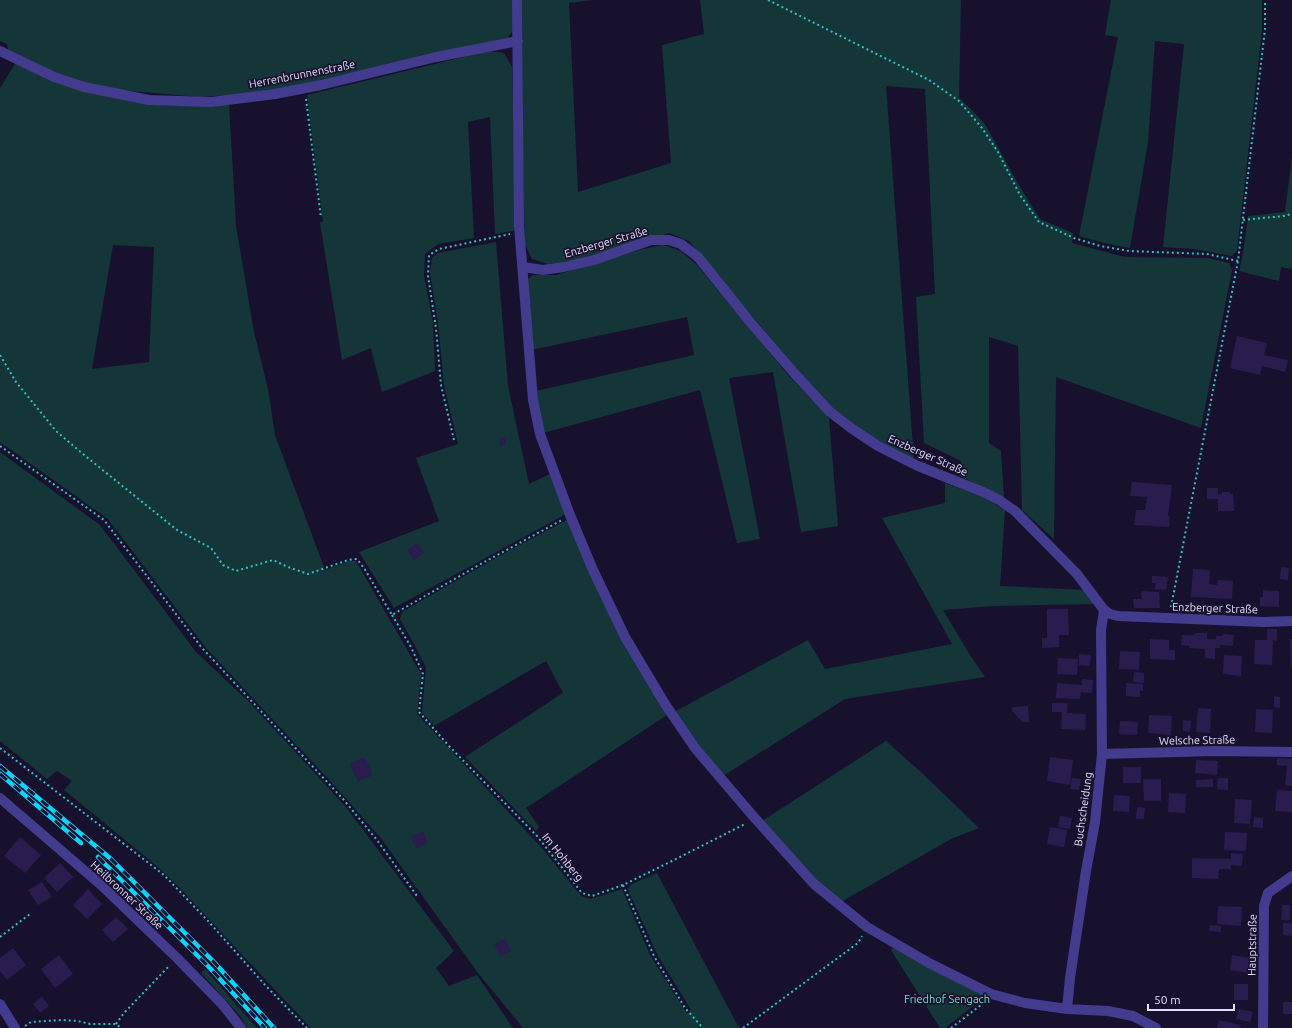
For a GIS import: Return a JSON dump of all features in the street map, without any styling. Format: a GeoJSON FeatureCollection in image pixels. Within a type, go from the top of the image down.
{"type":"FeatureCollection","features":[{"type":"Feature","properties":{"kind":"street"},"geometry":{"type":"LineString","coordinates":[[517,0],[519,233],[533,400],[540,434],[570,515],[593,570],[626,637],[665,704],[695,748],[814,884],[867,927],[929,963],[991,994],[1025,1004],[1067,1010],[1108,1011],[1133,1016],[1156,1028]]}},
{"type":"Feature","properties":{"kind":"street","name":"Herrenbrunnenstraße"},"geometry":{"type":"LineString","coordinates":[[0,51],[54,77],[84,87],[149,100],[212,102],[275,94],[436,57],[518,41]]}},
{"type":"Feature","properties":{"kind":"street","name":"Enzberger Straße"},"geometry":{"type":"LineString","coordinates":[[523,267],[543,270],[564,267],[594,260],[651,240],[669,240],[681,244],[698,257],[766,340],[829,411],[878,446],[918,466],[983,492],[1016,511],[1077,574],[1104,610],[1110,614],[1118,616],[1264,622],[1292,621]]}},
{"type":"Feature","properties":{"kind":"street","name":"Buchscheidung"},"geometry":{"type":"LineString","coordinates":[[1067,1010],[1070,978],[1094,822],[1102,754],[1101,630],[1104,610]]}},
{"type":"Feature","properties":{"kind":"street","name":"Welsche Straße"},"geometry":{"type":"LineString","coordinates":[[1102,754],[1214,751],[1292,752]]}},
{"type":"Feature","properties":{"kind":"street","name":"Heilbronner Straße"},"geometry":{"type":"LineString","coordinates":[[0,798],[100,884],[177,958],[241,1028]]}},
{"type":"Feature","properties":{"kind":"street","name":"Hauptstraße"},"geometry":{"type":"LineString","coordinates":[[1263,1028],[1264,906],[1268,893],[1292,876]]}},
{"type":"Feature","properties":{"kind":"street"},"geometry":{"type":"LineString","coordinates":[[0,1004],[15,1028]]}},
{"type":"Feature","properties":{"kind":"street","name":"Heilbronner Straße"},"geometry":{"type":"LineString","coordinates":[[230,1016],[232,1028]]}},
{"type":"Feature","properties":{"kind":"path"},"geometry":{"type":"LineString","coordinates":[[768,0],[929,80],[959,101],[982,128],[998,152],[1020,195],[1039,222],[1074,238],[1100,246],[1129,251],[1207,254],[1238,261]]}},
{"type":"Feature","properties":{"kind":"path"},"geometry":{"type":"LineString","coordinates":[[1169,618],[1238,261],[1265,29],[1265,0]]}},
{"type":"Feature","properties":{"kind":"path"},"geometry":{"type":"LineString","coordinates":[[305,88],[321,218]]}},
{"type":"Feature","properties":{"kind":"path"},"geometry":{"type":"LineString","coordinates":[[1243,220],[1292,214]]}},
{"type":"Feature","properties":{"kind":"path"},"geometry":{"type":"LineString","coordinates":[[454,440],[442,385],[436,328],[428,276],[429,255],[439,249],[519,233]]}},
{"type":"Feature","properties":{"kind":"path","name":"Im Hohberg"},"geometry":{"type":"LineString","coordinates":[[0,355],[16,382],[56,431],[178,530],[211,548],[223,565],[236,571],[273,560],[308,574],[348,560],[357,559],[364,568],[411,647],[424,674],[419,712],[449,746],[537,836],[582,893],[592,896],[623,885],[744,824],[753,816]]}},
{"type":"Feature","properties":{"kind":"path"},"geometry":{"type":"LineString","coordinates":[[0,446],[104,520],[202,648],[343,799],[377,840],[417,896]]}},
{"type":"Feature","properties":{"kind":"path"},"geometry":{"type":"LineString","coordinates":[[392,615],[570,515]]}},
{"type":"Feature","properties":{"kind":"path"},"geometry":{"type":"LineString","coordinates":[[0,748],[164,875],[209,922],[265,985],[308,1028]]}},
{"type":"Feature","properties":{"kind":"path"},"geometry":{"type":"LineString","coordinates":[[623,885],[654,956],[685,1008],[703,1028]]}},
{"type":"Feature","properties":{"kind":"path"},"geometry":{"type":"LineString","coordinates":[[0,937],[30,914]]}},
{"type":"Feature","properties":{"kind":"path"},"geometry":{"type":"LineString","coordinates":[[743,1028],[858,943],[867,927]]}},
{"type":"Feature","properties":{"kind":"path"},"geometry":{"type":"LineString","coordinates":[[116,1024],[124,1013],[177,958]]}},
{"type":"Feature","properties":{"kind":"path"},"geometry":{"type":"LineString","coordinates":[[951,1028],[981,1005],[991,994]]}},
{"type":"Feature","properties":{"kind":"path"},"geometry":{"type":"LineString","coordinates":[[20,1028],[31,1022],[62,1020],[78,1021],[90,1024],[116,1024],[121,1028]]}},
{"type":"Feature","properties":{"kind":"green space"},"geometry":{"type":"Polygon","coordinates":[[[0,0],[512,0],[513,30],[508,38],[272,91],[199,97],[120,90],[84,83],[56,74],[8,49],[7,44],[0,41],[0,0]]]}},
{"type":"Feature","properties":{"kind":"green space"},"geometry":{"type":"Polygon","coordinates":[[[522,0],[592,0],[569,3],[578,192],[671,163],[662,45],[704,34],[700,0],[961,0],[959,97],[985,124],[1017,182],[1040,219],[1073,233],[1072,243],[1125,257],[1207,258],[1229,263],[1232,270],[1201,428],[1056,377],[1054,539],[1022,510],[1018,346],[989,337],[989,443],[1001,451],[1004,498],[958,475],[961,461],[924,443],[916,297],[935,294],[925,89],[886,86],[914,460],[861,431],[823,400],[689,241],[669,233],[573,261],[548,264],[532,259],[525,244],[522,0]]]}},
{"type":"Feature","properties":{"kind":"green space"},"geometry":{"type":"Polygon","coordinates":[[[1111,0],[1262,0],[1262,31],[1237,250],[1232,256],[1194,249],[1163,247],[1184,44],[1155,41],[1148,142],[1130,248],[1079,236],[1118,37],[1105,35],[1111,0]]]}},
{"type":"Feature","properties":{"kind":"green space"},"geometry":{"type":"Polygon","coordinates":[[[488,51],[504,53],[512,67],[516,227],[513,231],[495,234],[490,117],[468,122],[474,238],[438,244],[425,254],[424,275],[433,323],[435,371],[382,392],[371,348],[342,360],[320,222],[323,222],[307,95],[488,51]]]}},
{"type":"Feature","properties":{"kind":"green space"},"geometry":{"type":"Polygon","coordinates":[[[16,62],[125,100],[167,106],[229,103],[236,226],[254,332],[268,389],[275,435],[325,570],[349,561],[356,561],[421,674],[417,714],[540,846],[581,896],[591,899],[622,889],[650,955],[687,1014],[691,1010],[658,956],[628,890],[630,885],[657,873],[739,1028],[523,1028],[478,973],[380,837],[333,784],[206,648],[108,519],[0,442],[0,88],[16,62]],[[113,245],[92,369],[149,362],[154,247],[113,245]]]}},
{"type":"Feature","properties":{"kind":"green space"},"geometry":{"type":"Polygon","coordinates":[[[1292,157],[1292,269],[1281,267],[1279,281],[1239,271],[1248,216],[1285,212],[1292,157]]]}},
{"type":"Feature","properties":{"kind":"green space"},"geometry":{"type":"Polygon","coordinates":[[[496,242],[508,386],[529,484],[550,474],[566,512],[564,515],[394,608],[359,552],[439,521],[416,458],[458,444],[444,385],[438,323],[430,273],[432,258],[438,253],[496,242]]]}},
{"type":"Feature","properties":{"kind":"green space"},"geometry":{"type":"Polygon","coordinates":[[[663,245],[681,251],[697,265],[789,376],[829,418],[838,526],[801,532],[773,372],[729,378],[760,539],[737,543],[700,390],[543,433],[536,391],[694,355],[687,317],[531,350],[527,280],[533,275],[556,275],[643,249],[663,245]]]}},
{"type":"Feature","properties":{"kind":"green space"},"geometry":{"type":"Polygon","coordinates":[[[0,452],[100,525],[196,652],[250,703],[345,806],[454,951],[436,968],[449,986],[477,975],[513,1028],[311,1028],[176,884],[158,867],[64,790],[72,781],[57,771],[47,779],[0,741],[0,452]]]}},
{"type":"Feature","properties":{"kind":"green space"},"geometry":{"type":"Polygon","coordinates":[[[945,483],[982,497],[1005,510],[1000,586],[1084,590],[1095,604],[993,606],[943,610],[985,677],[845,699],[723,776],[695,743],[674,712],[808,640],[825,669],[952,644],[882,518],[945,503],[945,483]]]}},
{"type":"Feature","properties":{"kind":"green space"},"geometry":{"type":"Polygon","coordinates":[[[567,520],[667,715],[526,808],[539,827],[536,831],[465,757],[563,693],[546,661],[434,726],[422,712],[426,667],[400,619],[402,612],[499,556],[567,520]]]}},
{"type":"Feature","properties":{"kind":"green space"},"geometry":{"type":"Polygon","coordinates":[[[886,741],[979,828],[951,839],[841,902],[814,880],[762,821],[886,741]]]}},
{"type":"Feature","properties":{"kind":"green space","name":"Friedhof Sengach"},"geometry":{"type":"Polygon","coordinates":[[[893,948],[983,994],[977,1003],[945,1028],[940,1028],[891,950],[893,948]]]}},
{"type":"Feature","properties":{"kind":"green space"},"geometry":{"type":"Polygon","coordinates":[[[205,969],[257,1028],[247,1028],[241,1017],[201,973],[205,969]]]}},
{"type":"Feature","properties":{"kind":"building"},"geometry":{"type":"Polygon","coordinates":[[[1237,336],[1267,343],[1264,355],[1288,360],[1285,372],[1262,366],[1260,375],[1230,368],[1237,336]]]}},
{"type":"Feature","properties":{"kind":"building"},"geometry":{"type":"Polygon","coordinates":[[[505,437],[506,444],[500,445],[499,438],[505,437]]]}},
{"type":"Feature","properties":{"kind":"building"},"geometry":{"type":"Polygon","coordinates":[[[1132,482],[1172,485],[1168,516],[1170,516],[1169,527],[1134,525],[1136,510],[1145,510],[1147,497],[1130,496],[1132,482]]]}},
{"type":"Feature","properties":{"kind":"building"},"geometry":{"type":"Polygon","coordinates":[[[1207,488],[1218,488],[1218,494],[1222,494],[1222,492],[1230,492],[1230,494],[1233,494],[1234,511],[1218,511],[1218,499],[1207,499],[1207,488]]]}},
{"type":"Feature","properties":{"kind":"building"},"geometry":{"type":"Polygon","coordinates":[[[417,543],[424,553],[414,560],[407,550],[417,543]]]}},
{"type":"Feature","properties":{"kind":"building"},"geometry":{"type":"Polygon","coordinates":[[[1281,567],[1289,568],[1288,580],[1280,579],[1281,567]]]}},
{"type":"Feature","properties":{"kind":"building"},"geometry":{"type":"Polygon","coordinates":[[[1193,569],[1210,570],[1209,584],[1217,585],[1218,580],[1233,581],[1232,599],[1191,597],[1193,569]]]}},
{"type":"Feature","properties":{"kind":"building"},"geometry":{"type":"Polygon","coordinates":[[[1152,576],[1168,577],[1166,590],[1155,589],[1156,583],[1152,583],[1152,576]]]}},
{"type":"Feature","properties":{"kind":"building"},"geometry":{"type":"Polygon","coordinates":[[[1263,590],[1279,591],[1279,607],[1260,606],[1260,597],[1263,597],[1263,590]]]}},
{"type":"Feature","properties":{"kind":"building"},"geometry":{"type":"Polygon","coordinates":[[[1141,591],[1159,592],[1160,608],[1134,608],[1133,599],[1142,599],[1141,591]]]}},
{"type":"Feature","properties":{"kind":"building"},"geometry":{"type":"Polygon","coordinates":[[[1047,609],[1068,609],[1069,635],[1059,635],[1059,647],[1042,648],[1042,638],[1047,638],[1047,609]]]}},
{"type":"Feature","properties":{"kind":"building"},"geometry":{"type":"Polygon","coordinates":[[[1267,629],[1277,629],[1277,641],[1273,640],[1272,665],[1254,664],[1255,640],[1267,640],[1267,629]]]}},
{"type":"Feature","properties":{"kind":"building"},"geometry":{"type":"Polygon","coordinates":[[[1195,633],[1207,633],[1207,639],[1216,639],[1216,636],[1222,636],[1223,634],[1234,635],[1233,646],[1220,645],[1220,648],[1215,648],[1215,659],[1205,658],[1205,649],[1189,648],[1189,646],[1181,645],[1182,635],[1195,635],[1195,633]]]}},
{"type":"Feature","properties":{"kind":"building"},"geometry":{"type":"Polygon","coordinates":[[[1150,639],[1169,640],[1169,650],[1175,650],[1175,660],[1150,659],[1150,639]]]}},
{"type":"Feature","properties":{"kind":"building"},"geometry":{"type":"Polygon","coordinates":[[[1290,639],[1292,639],[1292,667],[1291,667],[1290,639]]]}},
{"type":"Feature","properties":{"kind":"building"},"geometry":{"type":"Polygon","coordinates":[[[1120,651],[1140,652],[1139,670],[1119,669],[1120,651]]]}},
{"type":"Feature","properties":{"kind":"building"},"geometry":{"type":"Polygon","coordinates":[[[1079,654],[1091,655],[1090,666],[1079,665],[1079,654]]]}},
{"type":"Feature","properties":{"kind":"building"},"geometry":{"type":"Polygon","coordinates":[[[1224,655],[1242,656],[1241,676],[1223,674],[1224,655]]]}},
{"type":"Feature","properties":{"kind":"building"},"geometry":{"type":"Polygon","coordinates":[[[1058,658],[1078,659],[1077,675],[1057,674],[1058,658]]]}},
{"type":"Feature","properties":{"kind":"building"},"geometry":{"type":"Polygon","coordinates":[[[1134,672],[1144,673],[1144,683],[1133,682],[1134,672]]]}},
{"type":"Feature","properties":{"kind":"building"},"geometry":{"type":"Polygon","coordinates":[[[1082,679],[1093,680],[1092,693],[1081,692],[1080,699],[1056,698],[1057,683],[1082,685],[1082,679]]]}},
{"type":"Feature","properties":{"kind":"building"},"geometry":{"type":"Polygon","coordinates":[[[1126,683],[1143,684],[1143,691],[1140,691],[1140,697],[1126,696],[1126,683]]]}},
{"type":"Feature","properties":{"kind":"building"},"geometry":{"type":"Polygon","coordinates":[[[1274,696],[1280,697],[1280,708],[1274,707],[1274,696]]]}},
{"type":"Feature","properties":{"kind":"building"},"geometry":{"type":"Polygon","coordinates":[[[1052,703],[1068,703],[1067,713],[1086,714],[1085,730],[1061,729],[1062,712],[1052,712],[1052,703]]]}},
{"type":"Feature","properties":{"kind":"building"},"geometry":{"type":"Polygon","coordinates":[[[1028,706],[1029,722],[1022,722],[1012,711],[1012,707],[1028,706]]]}},
{"type":"Feature","properties":{"kind":"building"},"geometry":{"type":"Polygon","coordinates":[[[1198,708],[1211,709],[1210,733],[1196,732],[1198,708]]]}},
{"type":"Feature","properties":{"kind":"building"},"geometry":{"type":"Polygon","coordinates":[[[1256,709],[1273,710],[1272,733],[1255,732],[1256,709]]]}},
{"type":"Feature","properties":{"kind":"building"},"geometry":{"type":"Polygon","coordinates":[[[1149,715],[1172,716],[1171,735],[1148,733],[1149,715]]]}},
{"type":"Feature","properties":{"kind":"building"},"geometry":{"type":"Polygon","coordinates":[[[1183,720],[1191,721],[1190,732],[1183,731],[1183,720]]]}},
{"type":"Feature","properties":{"kind":"building"},"geometry":{"type":"Polygon","coordinates":[[[1120,721],[1138,722],[1137,735],[1119,734],[1120,721]]]}},
{"type":"Feature","properties":{"kind":"building"},"geometry":{"type":"Polygon","coordinates":[[[365,757],[373,775],[358,782],[350,764],[365,757]]]}},
{"type":"Feature","properties":{"kind":"building"},"geometry":{"type":"Polygon","coordinates":[[[1050,757],[1073,760],[1070,785],[1047,781],[1050,757]]]}},
{"type":"Feature","properties":{"kind":"building"},"geometry":{"type":"Polygon","coordinates":[[[1277,758],[1292,759],[1292,786],[1285,785],[1287,766],[1277,765],[1277,758]]]}},
{"type":"Feature","properties":{"kind":"building"},"geometry":{"type":"Polygon","coordinates":[[[1196,760],[1218,761],[1217,775],[1195,773],[1196,760]]]}},
{"type":"Feature","properties":{"kind":"building"},"geometry":{"type":"Polygon","coordinates":[[[1123,767],[1141,767],[1141,783],[1123,783],[1123,767]]]}},
{"type":"Feature","properties":{"kind":"building"},"geometry":{"type":"Polygon","coordinates":[[[1072,778],[1081,779],[1079,790],[1070,789],[1072,778]]]}},
{"type":"Feature","properties":{"kind":"building"},"geometry":{"type":"Polygon","coordinates":[[[1218,778],[1228,778],[1228,790],[1217,789],[1218,778]]]}},
{"type":"Feature","properties":{"kind":"building"},"geometry":{"type":"Polygon","coordinates":[[[1143,779],[1161,779],[1161,801],[1144,801],[1143,779]]]}},
{"type":"Feature","properties":{"kind":"building"},"geometry":{"type":"Polygon","coordinates":[[[1213,779],[1213,787],[1196,787],[1196,780],[1213,779]]]}},
{"type":"Feature","properties":{"kind":"building"},"geometry":{"type":"Polygon","coordinates":[[[1277,790],[1292,791],[1292,812],[1275,811],[1277,790]]]}},
{"type":"Feature","properties":{"kind":"building"},"geometry":{"type":"Polygon","coordinates":[[[1169,793],[1186,794],[1185,813],[1168,812],[1169,793]]]}},
{"type":"Feature","properties":{"kind":"building"},"geometry":{"type":"Polygon","coordinates":[[[1114,795],[1130,796],[1129,812],[1113,811],[1114,795]]]}},
{"type":"Feature","properties":{"kind":"building"},"geometry":{"type":"Polygon","coordinates":[[[1235,799],[1252,800],[1250,824],[1234,823],[1235,799]]]}},
{"type":"Feature","properties":{"kind":"building"},"geometry":{"type":"Polygon","coordinates":[[[1137,807],[1145,808],[1144,819],[1136,819],[1137,807]]]}},
{"type":"Feature","properties":{"kind":"building"},"geometry":{"type":"Polygon","coordinates":[[[1060,816],[1072,818],[1070,829],[1058,827],[1060,816]]]}},
{"type":"Feature","properties":{"kind":"building"},"geometry":{"type":"Polygon","coordinates":[[[1254,817],[1263,818],[1263,828],[1253,827],[1254,817]]]}},
{"type":"Feature","properties":{"kind":"building"},"geometry":{"type":"Polygon","coordinates":[[[1050,827],[1067,830],[1064,847],[1047,844],[1050,827]]]}},
{"type":"Feature","properties":{"kind":"building"},"geometry":{"type":"Polygon","coordinates":[[[423,831],[428,843],[416,848],[411,837],[423,831]]]}},
{"type":"Feature","properties":{"kind":"building"},"geometry":{"type":"Polygon","coordinates":[[[1225,832],[1247,833],[1246,851],[1224,850],[1225,832]]]}},
{"type":"Feature","properties":{"kind":"building"},"geometry":{"type":"Polygon","coordinates":[[[20,837],[41,855],[25,873],[4,856],[20,837]]]}},
{"type":"Feature","properties":{"kind":"building"},"geometry":{"type":"Polygon","coordinates":[[[1231,853],[1243,854],[1242,866],[1231,865],[1231,869],[1219,869],[1218,879],[1192,878],[1192,858],[1231,859],[1231,853]]]}},
{"type":"Feature","properties":{"kind":"building"},"geometry":{"type":"Polygon","coordinates":[[[60,863],[73,877],[57,892],[44,878],[60,863]]]}},
{"type":"Feature","properties":{"kind":"building"},"geometry":{"type":"Polygon","coordinates":[[[42,882],[52,897],[38,905],[28,890],[42,882]]]}},
{"type":"Feature","properties":{"kind":"building"},"geometry":{"type":"Polygon","coordinates":[[[88,889],[102,904],[87,919],[73,905],[88,889]]]}},
{"type":"Feature","properties":{"kind":"building"},"geometry":{"type":"Polygon","coordinates":[[[1282,905],[1290,905],[1290,920],[1281,920],[1282,905]]]}},
{"type":"Feature","properties":{"kind":"building"},"geometry":{"type":"Polygon","coordinates":[[[1218,906],[1242,907],[1241,926],[1217,924],[1218,906]]]}},
{"type":"Feature","properties":{"kind":"building"},"geometry":{"type":"Polygon","coordinates":[[[116,917],[128,929],[113,942],[102,930],[116,917]]]}},
{"type":"Feature","properties":{"kind":"building"},"geometry":{"type":"Polygon","coordinates":[[[1283,923],[1292,923],[1292,936],[1283,935],[1283,923]]]}},
{"type":"Feature","properties":{"kind":"building"},"geometry":{"type":"Polygon","coordinates":[[[1210,925],[1221,926],[1221,932],[1209,931],[1210,925]]]}},
{"type":"Feature","properties":{"kind":"building"},"geometry":{"type":"Polygon","coordinates":[[[506,939],[511,951],[500,956],[494,944],[506,939]]]}},
{"type":"Feature","properties":{"kind":"building"},"geometry":{"type":"Polygon","coordinates":[[[13,948],[26,965],[7,980],[0,971],[0,958],[13,948]]]}},
{"type":"Feature","properties":{"kind":"building"},"geometry":{"type":"Polygon","coordinates":[[[59,955],[73,974],[55,988],[41,969],[59,955]]]}},
{"type":"Feature","properties":{"kind":"building"},"geometry":{"type":"Polygon","coordinates":[[[1232,955],[1250,958],[1248,973],[1230,970],[1232,955]]]}},
{"type":"Feature","properties":{"kind":"building"},"geometry":{"type":"Polygon","coordinates":[[[1234,984],[1248,984],[1248,1000],[1234,1000],[1234,984]]]}},
{"type":"Feature","properties":{"kind":"building"},"geometry":{"type":"Polygon","coordinates":[[[42,997],[49,1006],[40,1013],[33,1004],[42,997]]]}},
{"type":"Feature","properties":{"kind":"building"},"geometry":{"type":"Polygon","coordinates":[[[1283,1002],[1292,1002],[1292,1014],[1283,1014],[1283,1002]]]}},
{"type":"Feature","properties":{"kind":"building"},"geometry":{"type":"Polygon","coordinates":[[[1239,1009],[1253,1012],[1250,1022],[1236,1019],[1239,1009]]]}},
{"type":"Feature","properties":{"kind":"building"},"geometry":{"type":"Polygon","coordinates":[[[1219,1020],[1241,1025],[1240,1028],[1217,1028],[1219,1020]]]}},
{"type":"Feature","properties":{"kind":"railway"},"geometry":{"type":"LineString","coordinates":[[0,766],[111,859],[213,961],[274,1028]]}},
{"type":"Feature","properties":{"kind":"railway"},"geometry":{"type":"LineString","coordinates":[[0,774],[81,843]]}},
{"type":"Feature","properties":{"kind":"railway"},"geometry":{"type":"LineString","coordinates":[[98,857],[208,966],[265,1028]]}}]}
